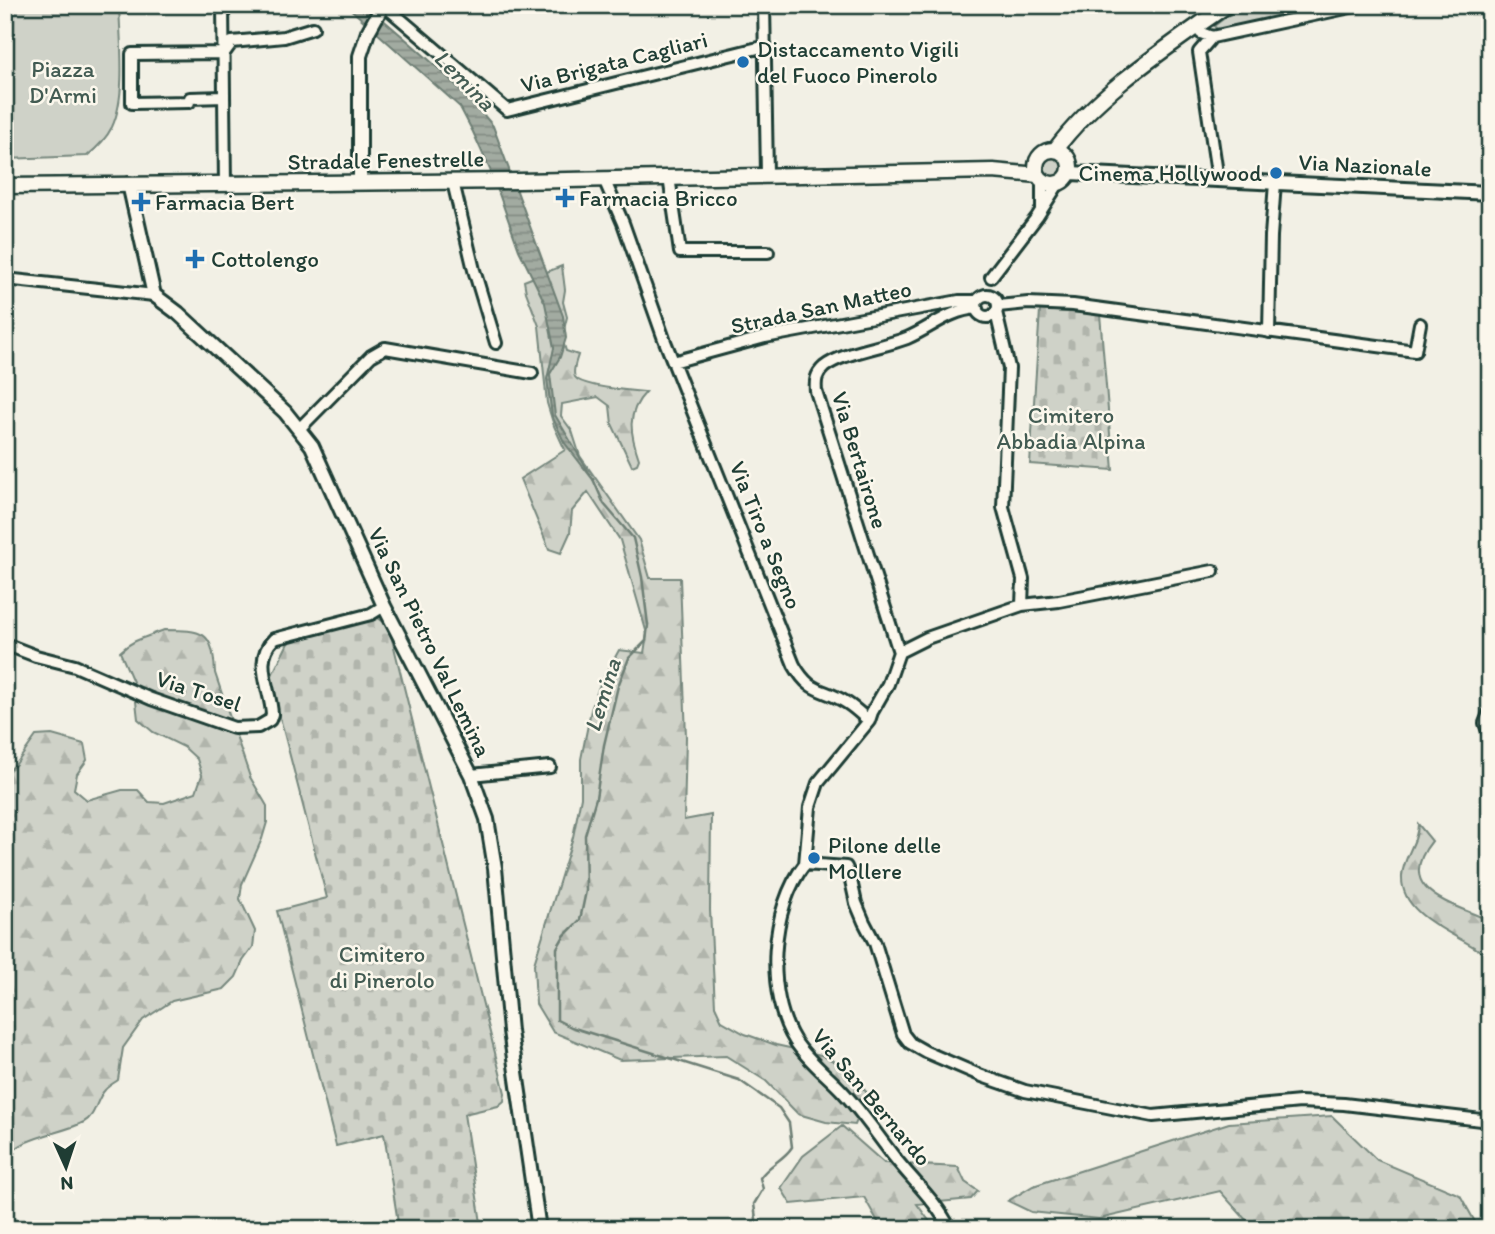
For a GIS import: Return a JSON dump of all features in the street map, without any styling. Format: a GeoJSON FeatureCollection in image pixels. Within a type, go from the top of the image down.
{"type":"FeatureCollection","features":[{"type":"Feature","properties":{"kind":"main road"},"geometry":{"type":"LineString","coordinates":[[1060,152],[1073,125],[1097,102],[1227,5]]}},
{"type":"Feature","properties":{"kind":"main road"},"geometry":{"type":"LineString","coordinates":[[767,174],[1039,172],[1053,185],[1063,181],[1070,173],[1071,164],[1060,152],[1045,152],[1039,172]]}},
{"type":"Feature","properties":{"kind":"main road","name":"Stradale Fenestrelle"},"geometry":{"type":"LineString","coordinates":[[5,186],[519,181],[767,174]]}},
{"type":"Feature","properties":{"kind":"street"},"geometry":{"type":"LineString","coordinates":[[223,5],[225,185]]}},
{"type":"Feature","properties":{"kind":"street"},"geometry":{"type":"LineString","coordinates":[[764,5],[767,174]]}},
{"type":"Feature","properties":{"kind":"street"},"geometry":{"type":"LineString","coordinates":[[1196,27],[1201,33],[1212,37],[1360,5]]}},
{"type":"Feature","properties":{"kind":"street"},"geometry":{"type":"LineString","coordinates":[[360,182],[359,65],[368,32],[382,7]]}},
{"type":"Feature","properties":{"kind":"street","name":"Via Brigata Cagliari"},"geometry":{"type":"LineString","coordinates":[[382,7],[507,110],[766,46]]}},
{"type":"Feature","properties":{"kind":"street"},"geometry":{"type":"LineString","coordinates":[[224,53],[232,42],[284,37],[313,28]]}},
{"type":"Feature","properties":{"kind":"street"},"geometry":{"type":"LineString","coordinates":[[1212,37],[1199,52],[1218,180]]}},
{"type":"Feature","properties":{"kind":"street"},"geometry":{"type":"LineString","coordinates":[[224,53],[132,54],[132,103],[189,102],[190,98],[224,97]]}},
{"type":"Feature","properties":{"kind":"street"},"geometry":{"type":"LineString","coordinates":[[1039,172],[1042,210]]}},
{"type":"Feature","properties":{"kind":"street","name":"Via Nazionale"},"geometry":{"type":"LineString","coordinates":[[1070,173],[1490,193]]}},
{"type":"Feature","properties":{"kind":"street"},"geometry":{"type":"LineString","coordinates":[[669,177],[680,253],[768,253]]}},
{"type":"Feature","properties":{"kind":"street","name":"Via Tiro a Segno"},"geometry":{"type":"LineString","coordinates":[[604,179],[673,362],[794,665],[804,682],[824,694],[846,702],[869,721]]}},
{"type":"Feature","properties":{"kind":"street"},"geometry":{"type":"LineString","coordinates":[[453,182],[474,270],[496,344]]}},
{"type":"Feature","properties":{"kind":"street"},"geometry":{"type":"LineString","coordinates":[[1269,332],[1275,183]]}},
{"type":"Feature","properties":{"kind":"street"},"geometry":{"type":"LineString","coordinates":[[5,279],[154,295],[130,184]]}},
{"type":"Feature","properties":{"kind":"street"},"geometry":{"type":"LineString","coordinates":[[1058,184],[1042,210],[991,277],[978,303],[979,314],[986,317],[996,305],[1073,305],[1415,351],[1420,324]]}},
{"type":"Feature","properties":{"kind":"street"},"geometry":{"type":"LineString","coordinates":[[991,277],[988,285],[996,305],[1009,368],[1003,507],[1023,579],[1023,605]]}},
{"type":"Feature","properties":{"kind":"street","name":"Via San Pietro Val Lemina"},"geometry":{"type":"LineString","coordinates":[[154,295],[178,313],[300,428],[323,467],[384,606],[471,775],[487,819],[495,868],[510,1031],[539,1229]]}},
{"type":"Feature","properties":{"kind":"street"},"geometry":{"type":"LineString","coordinates":[[978,303],[986,295],[996,305]]}},
{"type":"Feature","properties":{"kind":"street","name":"Strada San Matteo"},"geometry":{"type":"LineString","coordinates":[[673,362],[765,337],[959,301],[978,303]]}},
{"type":"Feature","properties":{"kind":"street","name":"Via Bertairone"},"geometry":{"type":"LineString","coordinates":[[899,652],[816,391],[816,377],[828,364],[908,337],[943,317],[978,303]]}},
{"type":"Feature","properties":{"kind":"street"},"geometry":{"type":"LineString","coordinates":[[300,428],[370,355],[385,348],[532,373]]}},
{"type":"Feature","properties":{"kind":"street"},"geometry":{"type":"LineString","coordinates":[[1213,571],[1059,601],[1023,605],[928,638],[899,652],[888,684],[869,721],[818,783],[810,807],[805,864],[846,867],[864,922],[875,943],[899,1023],[910,1042],[943,1060],[982,1076],[1025,1091],[1153,1116],[1300,1102],[1344,1104],[1490,1121]]}},
{"type":"Feature","properties":{"kind":"street","name":"Via Tosel"},"geometry":{"type":"LineString","coordinates":[[5,645],[75,666],[141,695],[234,728],[258,727],[270,720],[272,714],[262,668],[268,645],[274,639],[371,614],[384,606]]}},
{"type":"Feature","properties":{"kind":"street"},"geometry":{"type":"LineString","coordinates":[[1490,711],[1485,723],[1490,737]]}},
{"type":"Feature","properties":{"kind":"street"},"geometry":{"type":"LineString","coordinates":[[471,775],[550,767]]}},
{"type":"Feature","properties":{"kind":"street","name":"Via San Bernardo"},"geometry":{"type":"LineString","coordinates":[[805,864],[788,890],[776,929],[779,995],[785,1020],[796,1041],[858,1109],[895,1158],[942,1212],[950,1229]]}},
{"type":"Feature","properties":{"kind":"green space","name":"Piazza D'Armi"},"geometry":{"type":"Polygon","coordinates":[[[5,5],[119,5],[122,67],[117,114],[107,135],[87,156],[5,159],[5,5]]]}},
{"type":"Feature","properties":{"kind":"green space"},"geometry":{"type":"Polygon","coordinates":[[[1242,5],[1339,5],[1221,33],[1214,26],[1242,5]]]}},
{"type":"Feature","properties":{"kind":"green space"},"geometry":{"type":"Polygon","coordinates":[[[1053,155],[1061,159],[1065,167],[1061,175],[1053,179],[1045,175],[1041,167],[1045,159],[1053,155]]]}},
{"type":"Feature","properties":{"kind":"green space"},"geometry":{"type":"Polygon","coordinates":[[[562,266],[565,290],[563,302],[567,317],[562,338],[566,351],[578,355],[575,377],[597,386],[646,392],[633,416],[633,441],[639,459],[637,464],[632,466],[612,424],[610,406],[598,397],[562,404],[561,416],[572,431],[580,456],[639,540],[650,578],[680,578],[686,737],[684,820],[711,815],[710,910],[715,1006],[722,1021],[745,1034],[776,1045],[821,1055],[844,1066],[868,1094],[855,1125],[826,1122],[798,1114],[766,1081],[726,1056],[620,1060],[553,1032],[536,1004],[534,964],[573,837],[581,797],[581,759],[591,710],[599,687],[619,650],[644,653],[647,634],[620,540],[588,492],[572,511],[570,533],[561,553],[549,549],[520,479],[565,450],[547,403],[539,326],[524,281],[562,266]]]}},
{"type":"Feature","properties":{"kind":"green space","name":"Cimitero Abbadia Alpina"},"geometry":{"type":"Polygon","coordinates":[[[1040,310],[1100,314],[1113,470],[1030,464],[1040,310]]]}},
{"type":"Feature","properties":{"kind":"green space","name":"Cimitero di Pinerolo"},"geometry":{"type":"Polygon","coordinates":[[[378,618],[388,625],[393,643],[505,1093],[504,1101],[498,1106],[464,1114],[482,1229],[399,1229],[384,1134],[336,1146],[277,911],[327,898],[270,679],[290,639],[378,618]]]}},
{"type":"Feature","properties":{"kind":"green space"},"geometry":{"type":"Polygon","coordinates":[[[164,630],[197,632],[208,640],[212,648],[215,673],[250,777],[267,806],[267,822],[242,884],[240,899],[255,931],[253,947],[236,977],[224,989],[172,1001],[143,1020],[123,1048],[118,1080],[102,1094],[88,1119],[20,1146],[11,1152],[5,1161],[5,774],[16,764],[36,736],[52,735],[84,744],[87,760],[77,774],[74,789],[87,800],[122,790],[138,790],[149,802],[164,803],[196,792],[202,775],[197,759],[184,747],[153,732],[138,719],[134,684],[120,652],[135,641],[164,630]]]}},
{"type":"Feature","properties":{"kind":"green space"},"geometry":{"type":"Polygon","coordinates":[[[1418,824],[1432,841],[1421,858],[1419,873],[1423,884],[1445,902],[1490,921],[1490,958],[1422,915],[1411,904],[1404,891],[1403,869],[1416,837],[1418,824]]]}},
{"type":"Feature","properties":{"kind":"green space"},"geometry":{"type":"Polygon","coordinates":[[[1332,1116],[1377,1160],[1460,1195],[1479,1229],[1254,1229],[1220,1191],[1099,1219],[1031,1212],[1008,1201],[1033,1186],[1229,1123],[1332,1116]]]}},
{"type":"Feature","properties":{"kind":"green space"},"geometry":{"type":"Polygon","coordinates":[[[842,1126],[884,1163],[958,1167],[965,1182],[978,1191],[971,1199],[917,1204],[935,1229],[882,1229],[864,1197],[791,1204],[781,1188],[803,1156],[842,1126]]]}},
{"type":"Feature","properties":{"kind":"shaded area"},"geometry":{"type":"Polygon","coordinates":[[[346,5],[366,5],[448,78],[493,126],[563,316],[566,338],[560,357],[550,374],[555,415],[594,481],[564,442],[552,416],[547,379],[554,348],[545,303],[519,250],[492,174],[460,107],[346,5]]]}},
{"type":"Feature","properties":{"kind":"waterway","name":"Lemina"},"geometry":{"type":"LineString","coordinates":[[593,479],[604,504],[633,538],[642,577],[648,625],[646,641],[629,658],[618,686],[604,745],[596,798],[585,835],[586,891],[580,920],[564,936],[557,948],[557,1020],[571,1027],[739,1080],[779,1108],[789,1123],[792,1147],[760,1178],[763,1189],[754,1204],[756,1219],[753,1229]]}},
{"type":"Feature","properties":{"kind":"place","name":"Distaccamento Vigili del Fuoco Pinerolo"},"geometry":{"type":"Point","coordinates":[743,62]}},
{"type":"Feature","properties":{"kind":"place","name":"Cinema Hollywood"},"geometry":{"type":"Point","coordinates":[1276,173]}},
{"type":"Feature","properties":{"kind":"place","name":"Farmacia Bricco"},"geometry":{"type":"Point","coordinates":[565,198]}},
{"type":"Feature","properties":{"kind":"place","name":"Farmacia Bert"},"geometry":{"type":"Point","coordinates":[141,202]}},
{"type":"Feature","properties":{"kind":"place","name":"Cottolengo"},"geometry":{"type":"Point","coordinates":[195,259]}},
{"type":"Feature","properties":{"kind":"place","name":"Pilone delle Mollere"},"geometry":{"type":"Point","coordinates":[814,858]}}]}
